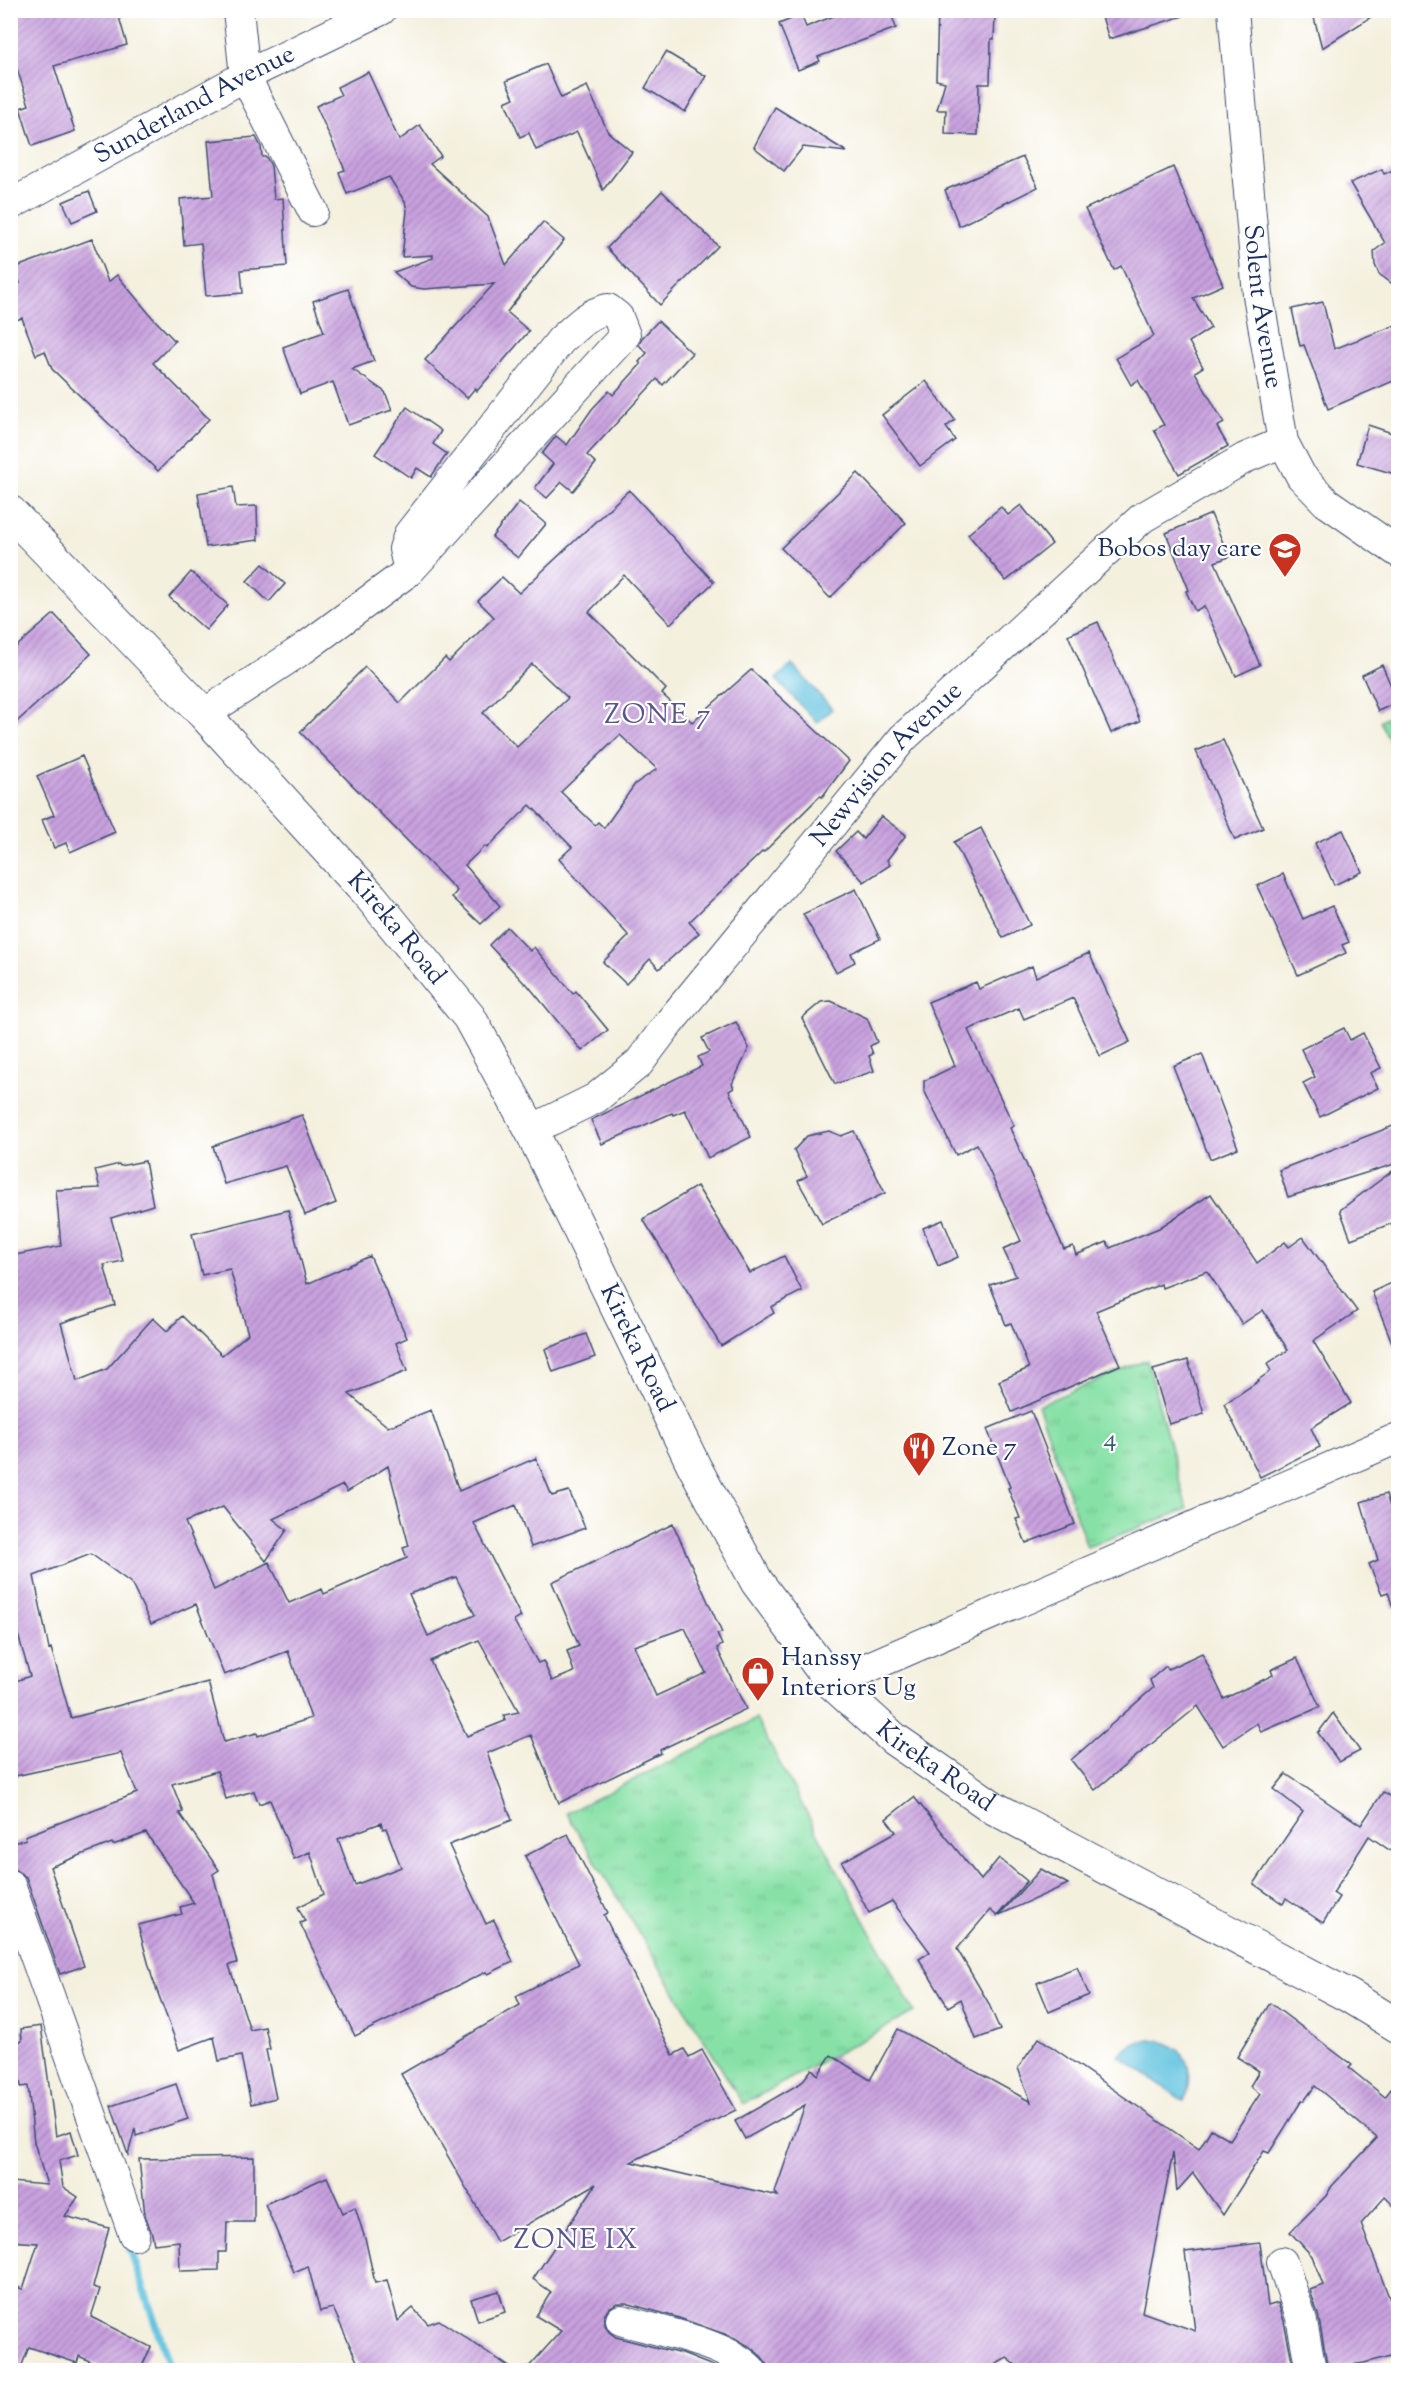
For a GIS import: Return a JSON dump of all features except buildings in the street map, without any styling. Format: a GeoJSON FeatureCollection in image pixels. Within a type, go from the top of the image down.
{"type":"FeatureCollection","features":[{"type":"Feature","properties":{"kind":"main road","name":"Kireka Road"},"geometry":{"type":"LineString","coordinates":[[10,512],[204,714],[371,897],[468,1017],[531,1130],[664,1407],[710,1495],[758,1582],[832,1683],[894,1739],[994,1808],[1349,1996],[1398,2026]]}},
{"type":"Feature","properties":{"kind":"street"},"geometry":{"type":"LineString","coordinates":[[238,10],[245,76],[313,211]]}},
{"type":"Feature","properties":{"kind":"street","name":"Sunderland Avenue"},"geometry":{"type":"LineString","coordinates":[[10,206],[245,76],[381,10]]}},
{"type":"Feature","properties":{"kind":"street","name":"Solent Avenue"},"geometry":{"type":"LineString","coordinates":[[1233,10],[1258,294],[1283,442],[1302,476],[1326,502],[1398,552]]}},
{"type":"Feature","properties":{"kind":"street"},"geometry":{"type":"LineString","coordinates":[[204,714],[303,649],[409,571],[625,335],[618,317],[608,309],[588,316],[561,340],[410,534],[404,549],[409,571]]}},
{"type":"Feature","properties":{"kind":"street"},"geometry":{"type":"LineString","coordinates":[[509,407],[537,431]]}},
{"type":"Feature","properties":{"kind":"street","name":"Newvision Avenue"},"geometry":{"type":"LineString","coordinates":[[531,1130],[596,1098],[639,1063],[684,1004],[903,738],[1142,519],[1245,458],[1283,442]]}},
{"type":"Feature","properties":{"kind":"street"},"geometry":{"type":"LineString","coordinates":[[832,1683],[1398,1438]]}},
{"type":"Feature","properties":{"kind":"street"},"geometry":{"type":"LineString","coordinates":[[10,1885],[134,2235]]}},
{"type":"Feature","properties":{"kind":"street"},"geometry":{"type":"LineString","coordinates":[[1282,2262],[1301,2317],[1311,2370]]}},
{"type":"Feature","properties":{"kind":"street"},"geometry":{"type":"LineString","coordinates":[[621,2320],[712,2346],[751,2370]]}},
{"type":"Feature","properties":{"kind":"green space"},"geometry":{"type":"Polygon","coordinates":[[[1398,713],[1398,761],[1380,721],[1398,713]]]}},
{"type":"Feature","properties":{"kind":"green space","name":"4"},"geometry":{"type":"Polygon","coordinates":[[[1147,1360],[1187,1509],[1087,1547],[1038,1405],[1147,1360]]]}},
{"type":"Feature","properties":{"kind":"green space"},"geometry":{"type":"Polygon","coordinates":[[[756,1719],[914,2012],[743,2104],[566,1813],[756,1719]]]}},
{"type":"Feature","properties":{"kind":"water"},"geometry":{"type":"Polygon","coordinates":[[[792,664],[832,709],[817,723],[776,679],[792,664]]]}},
{"type":"Feature","properties":{"kind":"water"},"geometry":{"type":"Polygon","coordinates":[[[1150,2039],[1172,2046],[1185,2059],[1190,2078],[1184,2101],[1119,2056],[1133,2045],[1150,2039]]]}},
{"type":"Feature","properties":{"kind":"waterway"},"geometry":{"type":"LineString","coordinates":[[127,2239],[171,2370]]}},
{"type":"Feature","properties":{"kind":"place","name":"Bobos day care"},"geometry":{"type":"Point","coordinates":[1285,578]}},
{"type":"Feature","properties":{"kind":"place","name":"Zone 7"},"geometry":{"type":"Point","coordinates":[919,1477]}},
{"type":"Feature","properties":{"kind":"place","name":"Hanssy Interiors Ug"},"geometry":{"type":"Point","coordinates":[758,1702]}},
{"type":"Feature","properties":{"kind":"district","name":"ZONE 7"},"geometry":{"type":"Point","coordinates":[658,716]}},
{"type":"Feature","properties":{"kind":"district","name":"ZONE IX"},"geometry":{"type":"Point","coordinates":[576,2241]}}]}
